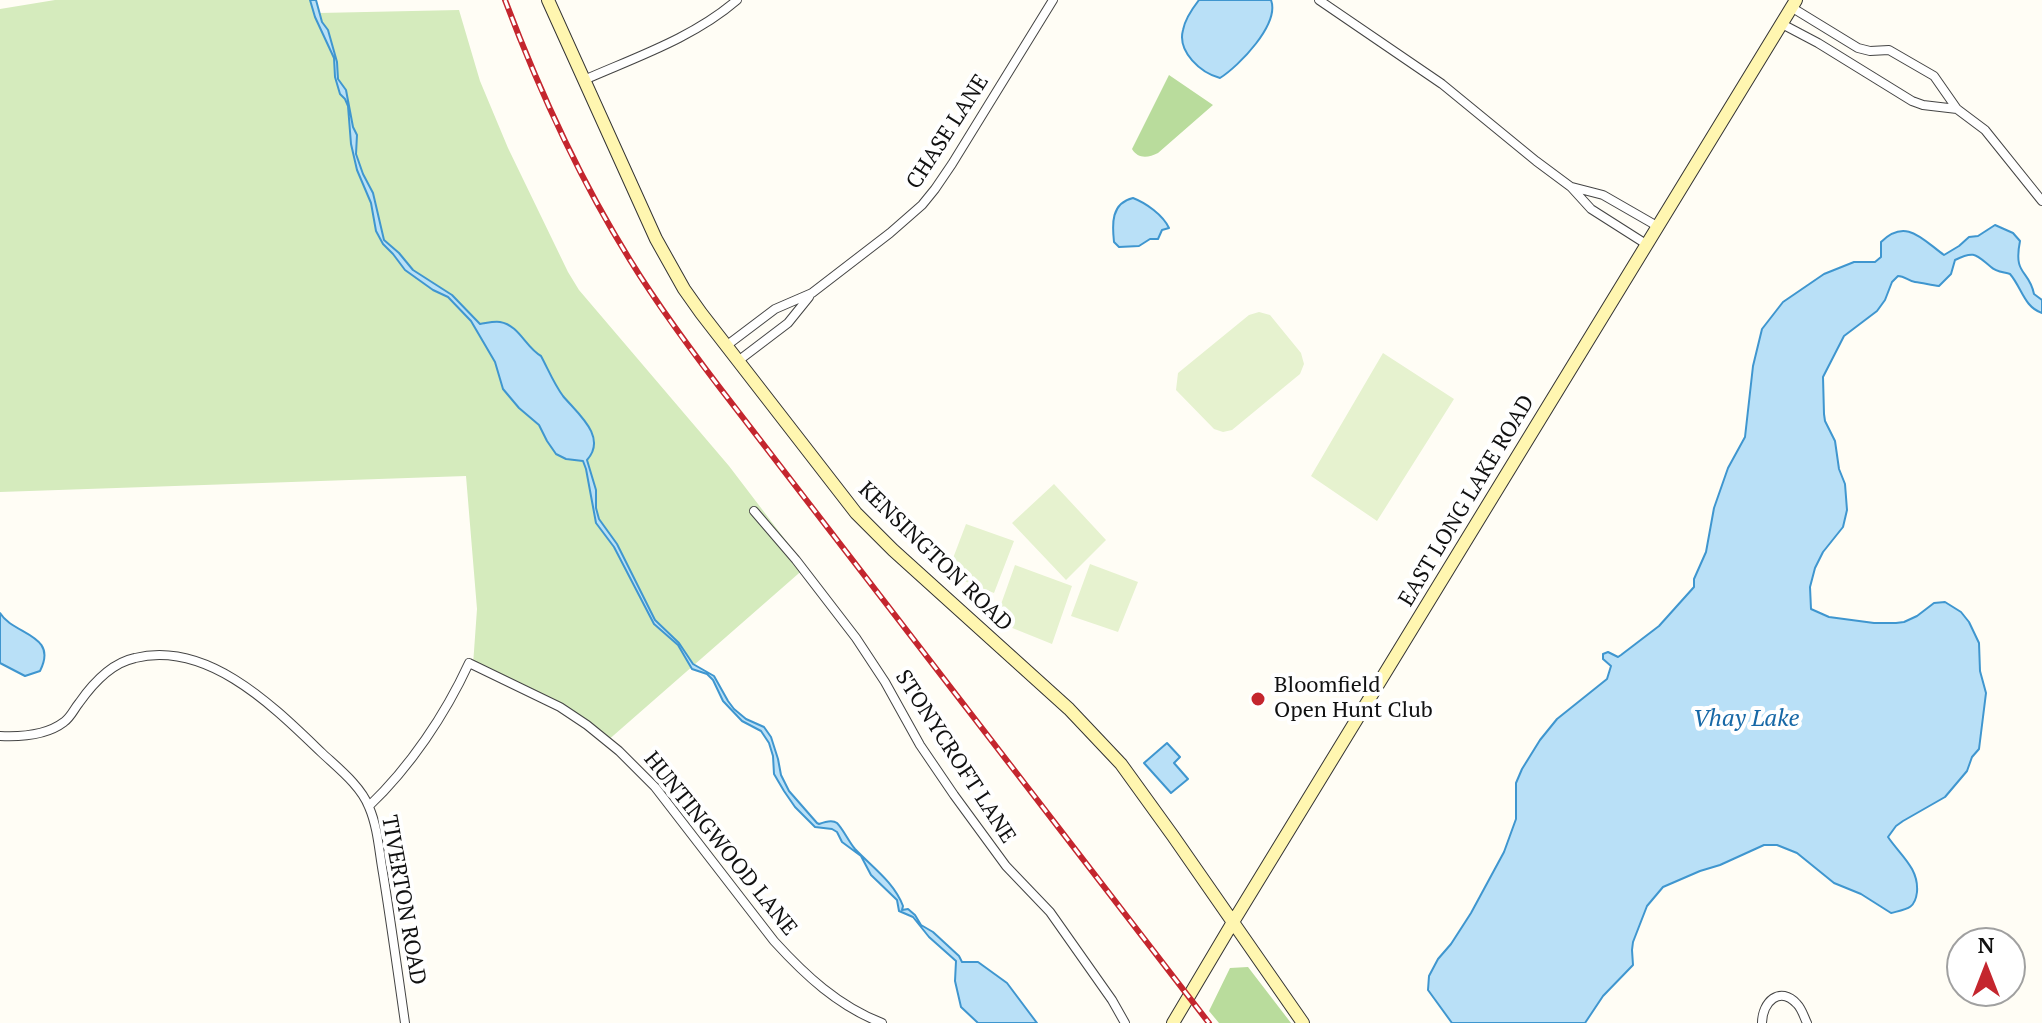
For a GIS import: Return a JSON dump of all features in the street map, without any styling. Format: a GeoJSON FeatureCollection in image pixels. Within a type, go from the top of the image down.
{"type":"FeatureCollection","features":[{"type":"Feature","properties":{"kind":"street","name":"KENSINGTON ROAD"},"geometry":{"type":"LineString","coordinates":[[548,0],[668,262],[726,346],[856,513],[1069,709],[1121,764],[1303,1023]]}},
{"type":"Feature","properties":{"kind":"street"},"geometry":{"type":"LineString","coordinates":[[584,80],[677,39],[737,0]]}},
{"type":"Feature","properties":{"kind":"street","name":"CHASE LANE"},"geometry":{"type":"LineString","coordinates":[[738,361],[788,323],[812,293],[907,219],[935,189],[1053,0]]}},
{"type":"Feature","properties":{"kind":"street"},"geometry":{"type":"LineString","coordinates":[[1319,0],[1442,84],[1571,187],[1591,209],[1646,244]]}},
{"type":"Feature","properties":{"kind":"street"},"geometry":{"type":"LineString","coordinates":[[1794,3],[1827,30],[1858,48],[1889,50],[1934,76],[1957,109],[1985,130],[2042,201]]}},
{"type":"Feature","properties":{"kind":"street","name":"EAST LONG LAKE ROAD"},"geometry":{"type":"LineString","coordinates":[[1173,1023],[1794,3]]}},
{"type":"Feature","properties":{"kind":"street"},"geometry":{"type":"LineString","coordinates":[[1782,24],[1918,104],[1957,109]]}},
{"type":"Feature","properties":{"kind":"street"},"geometry":{"type":"LineString","coordinates":[[1818,43],[1827,30]]}},
{"type":"Feature","properties":{"kind":"street"},"geometry":{"type":"LineString","coordinates":[[1849,62],[1858,48]]}},
{"type":"Feature","properties":{"kind":"street"},"geometry":{"type":"LineString","coordinates":[[1571,187],[1603,195],[1657,226]]}},
{"type":"Feature","properties":{"kind":"street","name":"CHASE LANE"},"geometry":{"type":"LineString","coordinates":[[726,346],[775,309],[812,293]]}},
{"type":"Feature","properties":{"kind":"street","name":"STONYCROFT LANE"},"geometry":{"type":"LineString","coordinates":[[754,511],[856,638],[954,795],[1006,866],[1050,912],[1125,1023]]}},
{"type":"Feature","properties":{"kind":"street","name":"TIVERTON ROAD"},"geometry":{"type":"LineString","coordinates":[[0,736],[26,735],[59,725],[101,677],[121,662],[150,655],[198,661],[272,705],[346,776],[369,806],[376,830],[405,1023]]}},
{"type":"Feature","properties":{"kind":"street","name":"HUNTINGWOOD LANE"},"geometry":{"type":"LineString","coordinates":[[369,806],[391,785],[421,743],[469,663],[560,707],[619,751],[655,787],[774,941],[794,962],[837,999],[882,1023]]}},
{"type":"Feature","properties":{"kind":"street"},"geometry":{"type":"LineString","coordinates":[[1762,1023],[1767,1002],[1783,996],[1800,1007],[1807,1023]]}},
{"type":"Feature","properties":{"kind":"green space"},"geometry":{"type":"Polygon","coordinates":[[[55,0],[314,0],[319,13],[459,10],[480,81],[508,148],[579,290],[729,466],[806,567],[606,742],[582,722],[473,665],[477,609],[466,476],[0,492],[0,9],[55,0]]]}},
{"type":"Feature","properties":{"kind":"green space"},"geometry":{"type":"Polygon","coordinates":[[[1169,75],[1213,105],[1158,153],[1140,156],[1132,149],[1169,75]]]}},
{"type":"Feature","properties":{"kind":"green space"},"geometry":{"type":"Polygon","coordinates":[[[1259,312],[1270,315],[1301,353],[1304,364],[1300,374],[1232,430],[1223,432],[1214,429],[1176,390],[1178,373],[1249,315],[1259,312]]]}},
{"type":"Feature","properties":{"kind":"green space"},"geometry":{"type":"Polygon","coordinates":[[[1383,353],[1454,399],[1377,521],[1311,476],[1383,353]]]}},
{"type":"Feature","properties":{"kind":"green space"},"geometry":{"type":"Polygon","coordinates":[[[1054,484],[1106,540],[1066,580],[1012,523],[1054,484]]]}},
{"type":"Feature","properties":{"kind":"green space"},"geometry":{"type":"Polygon","coordinates":[[[966,524],[1014,541],[994,593],[947,574],[966,524]]]}},
{"type":"Feature","properties":{"kind":"green space"},"geometry":{"type":"Polygon","coordinates":[[[1090,564],[1138,582],[1118,632],[1071,616],[1090,564]]]}},
{"type":"Feature","properties":{"kind":"green space"},"geometry":{"type":"Polygon","coordinates":[[[1015,565],[1072,586],[1052,644],[995,621],[1015,565]]]}},
{"type":"Feature","properties":{"kind":"green space"},"geometry":{"type":"Polygon","coordinates":[[[1248,967],[1291,1023],[1219,1023],[1209,1011],[1230,968],[1248,967]]]}},
{"type":"Feature","properties":{"kind":"water"},"geometry":{"type":"Polygon","coordinates":[[[310,0],[316,0],[322,22],[328,30],[337,62],[338,79],[346,90],[357,135],[356,154],[373,193],[384,240],[413,270],[452,295],[480,324],[507,324],[541,356],[560,391],[592,434],[593,451],[587,460],[596,490],[599,519],[617,544],[655,620],[679,643],[693,664],[714,676],[734,709],[746,719],[764,727],[771,737],[781,775],[789,791],[817,823],[837,823],[855,849],[894,890],[903,906],[902,910],[908,909],[915,915],[921,925],[933,932],[962,962],[978,962],[1007,983],[1037,1023],[978,1023],[961,1007],[955,981],[956,961],[929,937],[913,917],[899,911],[897,900],[871,875],[861,856],[842,842],[837,832],[815,827],[795,807],[774,774],[773,756],[761,731],[742,721],[723,701],[713,680],[707,674],[692,669],[678,645],[654,624],[614,547],[596,523],[583,461],[556,454],[539,425],[503,389],[495,362],[471,321],[448,297],[405,270],[383,244],[357,170],[348,106],[335,77],[334,58],[310,0]]]}},
{"type":"Feature","properties":{"kind":"water"},"geometry":{"type":"Polygon","coordinates":[[[1199,0],[1271,0],[1270,21],[1264,32],[1247,54],[1220,78],[1198,66],[1184,46],[1184,26],[1199,0]]]}},
{"type":"Feature","properties":{"kind":"water"},"geometry":{"type":"Polygon","coordinates":[[[1133,198],[1154,210],[1169,228],[1162,230],[1158,239],[1150,239],[1139,246],[1119,247],[1114,242],[1114,215],[1120,204],[1133,198]]]}},
{"type":"Feature","properties":{"kind":"water","name":"Vhay Lake"},"geometry":{"type":"Polygon","coordinates":[[[1995,225],[2013,233],[2020,241],[2020,267],[2034,294],[2042,300],[2042,313],[2027,302],[2010,274],[1995,270],[1975,255],[1967,255],[1955,260],[1951,274],[1939,286],[1898,276],[1877,311],[1844,336],[1823,377],[1825,421],[1835,441],[1839,469],[1845,484],[1847,510],[1843,527],[1823,552],[1815,568],[1810,587],[1811,609],[1829,617],[1896,623],[1917,616],[1934,603],[1945,602],[1961,612],[1979,643],[1980,671],[1986,693],[1979,749],[1967,771],[1945,797],[1903,821],[1888,837],[1915,876],[1917,892],[1912,905],[1891,913],[1861,894],[1834,883],[1797,853],[1777,845],[1764,845],[1663,887],[1647,906],[1633,942],[1633,965],[1603,996],[1585,1023],[1452,1023],[1428,990],[1429,976],[1471,913],[1504,852],[1516,819],[1516,783],[1522,769],[1557,719],[1607,679],[1611,666],[1603,659],[1603,654],[1621,655],[1659,626],[1694,587],[1694,579],[1706,552],[1714,508],[1728,468],[1745,437],[1753,366],[1762,329],[1783,302],[1824,274],[1854,262],[1875,262],[1881,257],[1881,242],[1898,231],[1914,234],[1944,255],[1969,237],[1978,236],[1995,225]]]}},
{"type":"Feature","properties":{"kind":"water"},"geometry":{"type":"Polygon","coordinates":[[[0,613],[32,636],[44,649],[40,671],[25,676],[0,663],[0,613]]]}},
{"type":"Feature","properties":{"kind":"water"},"geometry":{"type":"Polygon","coordinates":[[[1167,743],[1180,757],[1174,763],[1188,779],[1171,793],[1144,763],[1167,743]]]}},
{"type":"Feature","properties":{"kind":"railway"},"geometry":{"type":"LineString","coordinates":[[505,0],[546,100],[577,165],[611,229],[681,336],[1209,1023]]}},
{"type":"Feature","properties":{"kind":"place","name":"Bloomfield Open Hunt Club"},"geometry":{"type":"Point","coordinates":[1258,699]}}]}
